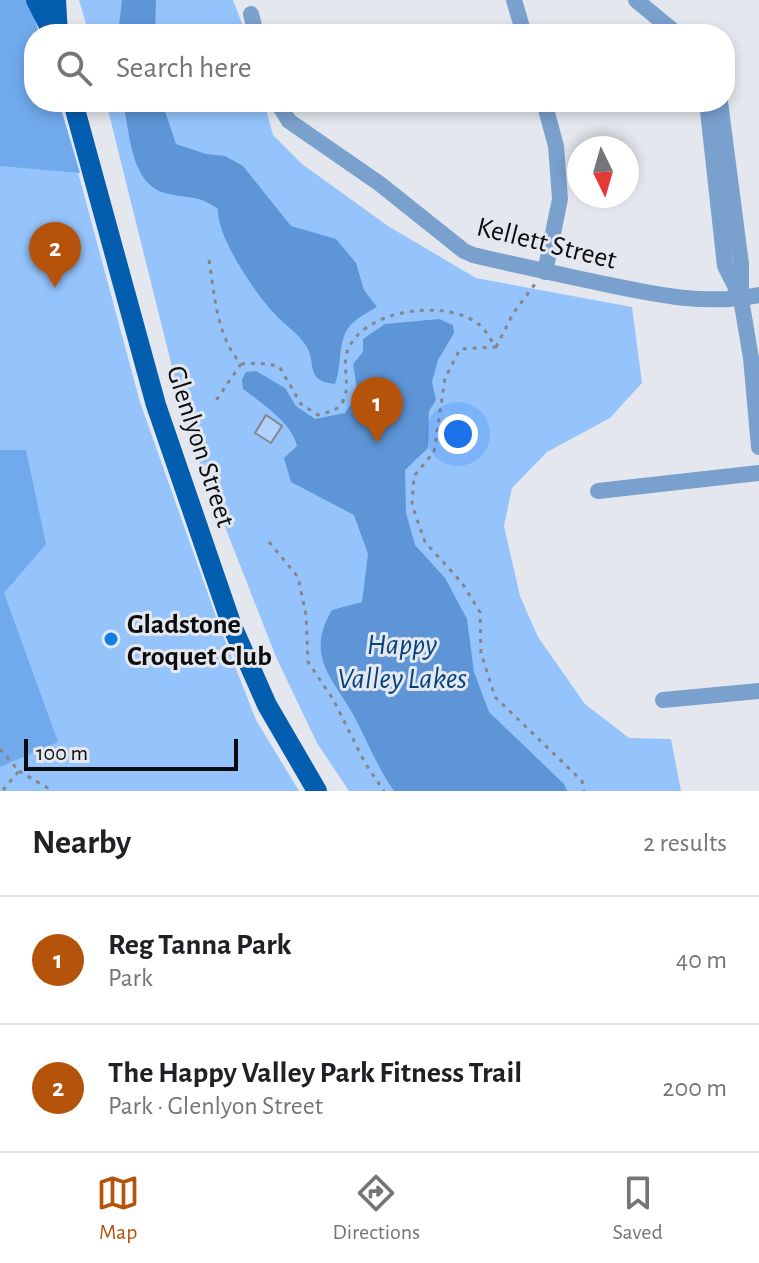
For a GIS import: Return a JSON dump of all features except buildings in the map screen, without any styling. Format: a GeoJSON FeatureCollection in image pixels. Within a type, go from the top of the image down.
{"type":"FeatureCollection","features":[{"type":"Feature","properties":{"kind":"main road"},"geometry":{"type":"LineString","coordinates":[[36,0],[50,24]]}},
{"type":"Feature","properties":{"kind":"main road"},"geometry":{"type":"LineString","coordinates":[[56,0],[56,24]]}},
{"type":"Feature","properties":{"kind":"main road","name":"Glenlyon Street"},"geometry":{"type":"LineString","coordinates":[[76,112],[156,405],[232,626],[267,705],[317,791]]}},
{"type":"Feature","properties":{"kind":"street"},"geometry":{"type":"LineString","coordinates":[[514,0],[521,24]]}},
{"type":"Feature","properties":{"kind":"street"},"geometry":{"type":"LineString","coordinates":[[636,0],[665,24]]}},
{"type":"Feature","properties":{"kind":"street"},"geometry":{"type":"LineString","coordinates":[[251,14],[254,24]]}},
{"type":"Feature","properties":{"kind":"street","name":"Kellett Street"},"geometry":{"type":"LineString","coordinates":[[283,112],[289,121],[380,184],[464,251],[545,272],[691,299],[741,299],[759,295]]}},
{"type":"Feature","properties":{"kind":"street"},"geometry":{"type":"LineString","coordinates":[[545,272],[560,199],[556,146],[547,112]]}},
{"type":"Feature","properties":{"kind":"street"},"geometry":{"type":"LineString","coordinates":[[708,112],[725,266],[741,299],[755,355],[759,447]]}},
{"type":"Feature","properties":{"kind":"street"},"geometry":{"type":"LineString","coordinates":[[721,112],[741,264],[741,299]]}},
{"type":"Feature","properties":{"kind":"street"},"geometry":{"type":"LineString","coordinates":[[598,491],[759,473]]}},
{"type":"Feature","properties":{"kind":"street"},"geometry":{"type":"LineString","coordinates":[[663,700],[759,691]]}},
{"type":"Feature","properties":{"kind":"path"},"geometry":{"type":"LineString","coordinates":[[209,260],[223,335],[229,350],[241,364]]}},
{"type":"Feature","properties":{"kind":"path"},"geometry":{"type":"LineString","coordinates":[[496,347],[514,312],[545,272]]}},
{"type":"Feature","properties":{"kind":"path"},"geometry":{"type":"LineString","coordinates":[[241,364],[279,366],[301,404],[318,415],[336,410],[343,401],[348,380],[346,354],[358,335],[376,321],[399,312],[436,310],[465,318],[481,326],[496,347]]}},
{"type":"Feature","properties":{"kind":"path"},"geometry":{"type":"LineString","coordinates":[[496,347],[460,349],[445,378],[434,452],[414,476],[412,505],[425,542],[462,583],[480,612],[481,653],[495,697],[582,781],[584,791]]}},
{"type":"Feature","properties":{"kind":"path"},"geometry":{"type":"LineString","coordinates":[[213,405],[241,364]]}},
{"type":"Feature","properties":{"kind":"path"},"geometry":{"type":"LineString","coordinates":[[269,542],[298,577],[306,615],[308,662],[333,699],[365,763],[384,791]]}},
{"type":"Feature","properties":{"kind":"path"},"geometry":{"type":"LineString","coordinates":[[0,749],[19,771],[53,791]]}},
{"type":"Feature","properties":{"kind":"path"},"geometry":{"type":"LineString","coordinates":[[2,791],[19,771]]}},
{"type":"Feature","properties":{"kind":"shaded area"},"geometry":{"type":"Polygon","coordinates":[[[0,0],[29,0],[36,24],[24,24],[24,112],[62,112],[140,402],[256,720],[299,791],[0,791],[0,0]]]}},
{"type":"Feature","properties":{"kind":"shaded area"},"geometry":{"type":"Polygon","coordinates":[[[0,0],[29,0],[36,24],[24,24],[24,112],[62,112],[80,173],[0,166],[0,0]]]}},
{"type":"Feature","properties":{"kind":"shaded area"},"geometry":{"type":"Polygon","coordinates":[[[79,0],[233,0],[242,24],[86,24],[79,0]]]}},
{"type":"Feature","properties":{"kind":"shaded area"},"geometry":{"type":"Polygon","coordinates":[[[108,112],[267,112],[273,135],[302,164],[388,226],[476,278],[632,307],[642,383],[610,418],[547,452],[512,488],[504,526],[520,596],[538,637],[585,704],[629,738],[671,739],[681,791],[349,791],[317,743],[276,657],[189,435],[108,112]]]}},
{"type":"Feature","properties":{"kind":"shaded area"},"geometry":{"type":"Polygon","coordinates":[[[0,450],[26,450],[46,544],[4,593],[58,742],[0,767],[0,450]]]}},
{"type":"Feature","properties":{"kind":"water"},"geometry":{"type":"Polygon","coordinates":[[[122,0],[156,0],[155,24],[119,24],[122,0]]]}},
{"type":"Feature","properties":{"kind":"water"},"geometry":{"type":"Polygon","coordinates":[[[125,112],[165,112],[176,144],[206,154],[225,156],[243,166],[291,226],[336,239],[356,263],[364,290],[377,307],[348,328],[342,343],[335,384],[315,375],[305,344],[274,313],[247,278],[230,249],[219,221],[218,209],[198,199],[165,193],[153,187],[138,168],[125,112]]]}},
{"type":"Feature","properties":{"kind":"water","name":"Happy Valley Lakes"},"geometry":{"type":"Polygon","coordinates":[[[439,319],[453,325],[454,333],[438,360],[432,382],[436,400],[429,411],[428,448],[405,470],[406,513],[415,545],[445,578],[467,619],[474,672],[489,712],[564,784],[567,791],[394,791],[331,679],[321,655],[324,627],[332,610],[362,602],[368,554],[354,515],[291,482],[284,458],[297,446],[294,438],[276,414],[243,389],[242,379],[246,372],[256,371],[285,388],[296,406],[315,419],[345,413],[358,394],[353,364],[363,352],[363,339],[385,324],[439,319]]]}},
{"type":"Feature","properties":{"kind":"place","name":"The Happy Valley Park Fitness Trail"},"geometry":{"type":"Point","coordinates":[55,288]}},
{"type":"Feature","properties":{"kind":"place","name":"Reg Tanna Park"},"geometry":{"type":"Point","coordinates":[377,443]}},
{"type":"Feature","properties":{"kind":"place","name":"Gladstone Croquet Club"},"geometry":{"type":"Point","coordinates":[111,639]}}]}
